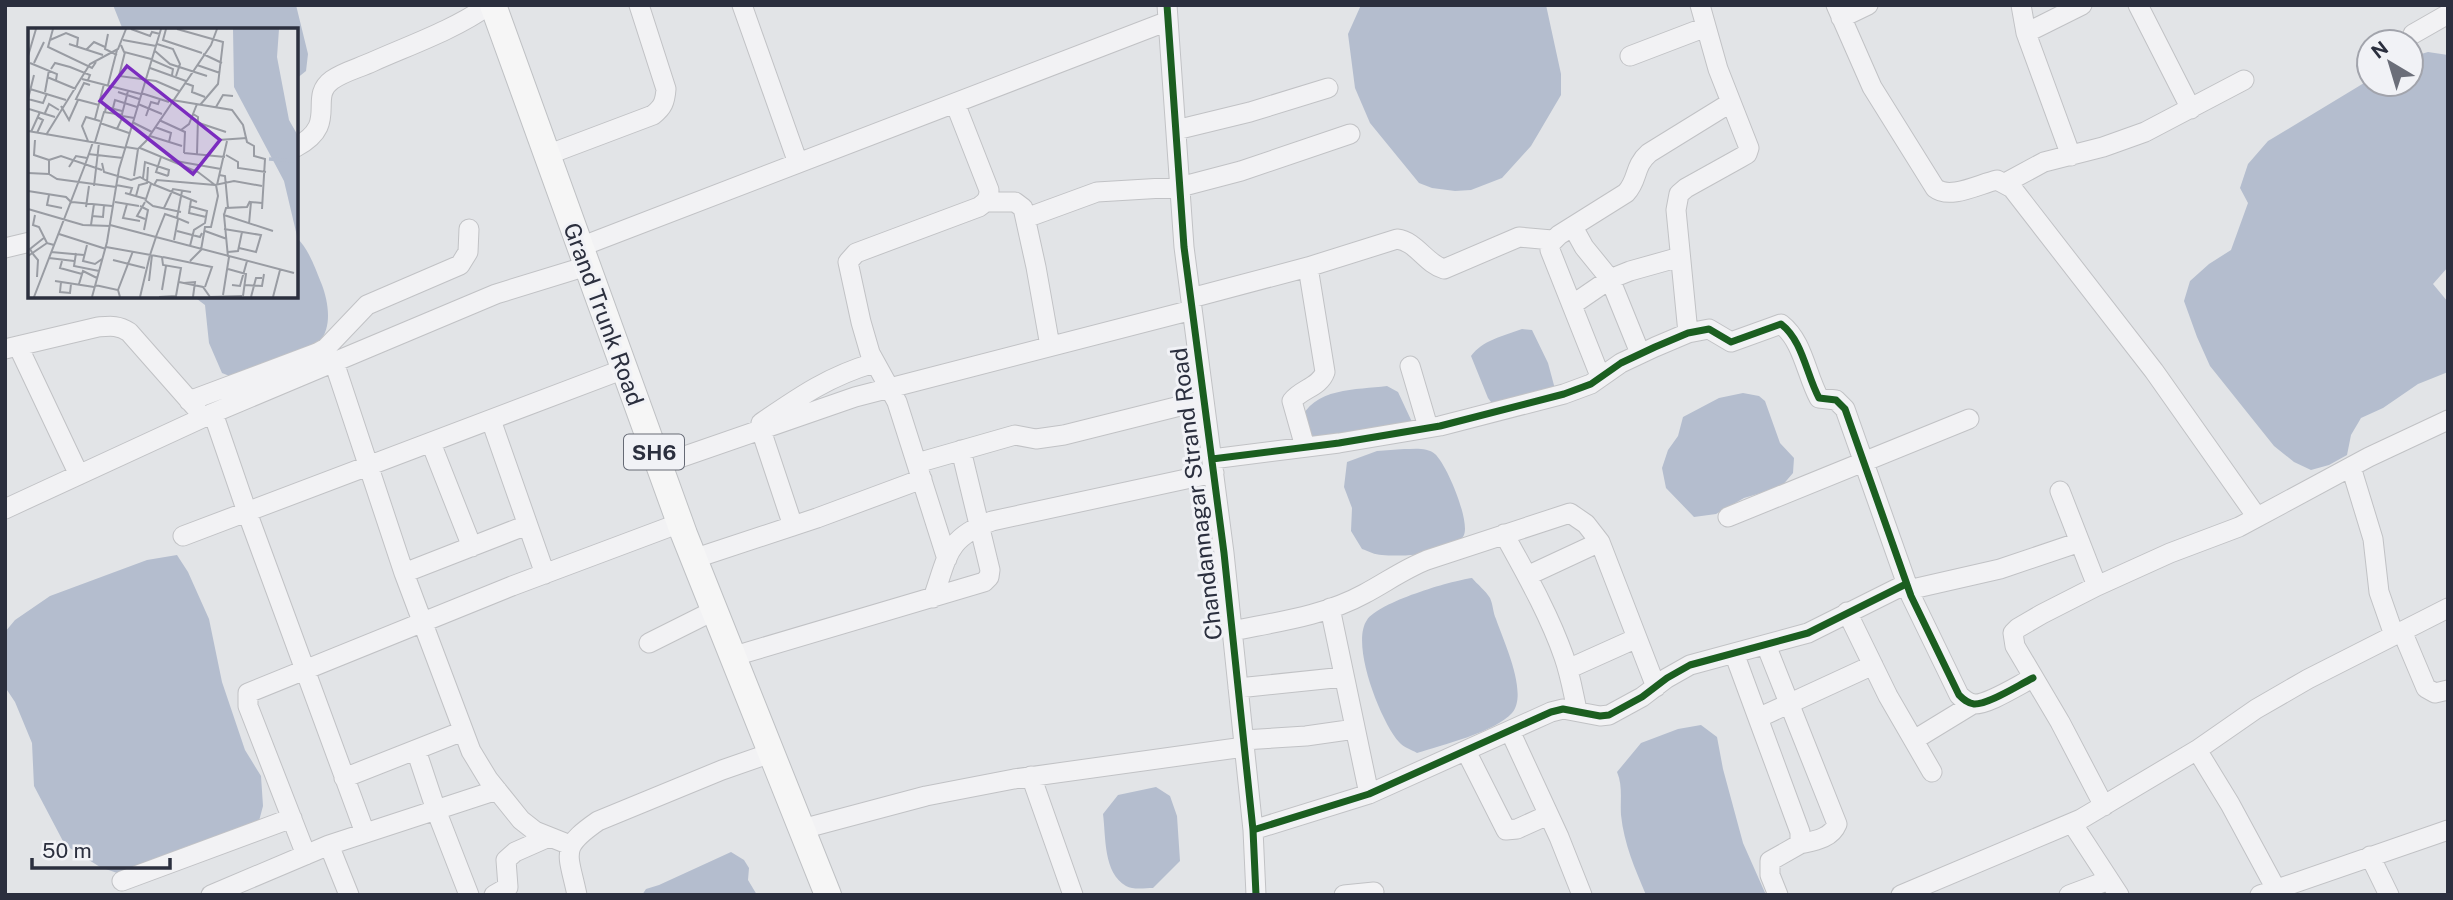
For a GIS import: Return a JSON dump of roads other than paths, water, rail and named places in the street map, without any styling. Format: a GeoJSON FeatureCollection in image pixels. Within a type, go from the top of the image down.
{"type":"FeatureCollection","features":[{"type":"Feature","properties":{"kind":"main road","name":"Grand Trunk Road"},"geometry":{"type":"LineString","coordinates":[[491,5],[693,559],[828,895]]}},
{"type":"Feature","properties":{"kind":"street"},"geometry":{"type":"LineString","coordinates":[[298,146],[308,141],[317,131],[321,120],[322,93],[333,80],[491,5]]}},
{"type":"Feature","properties":{"kind":"street"},"geometry":{"type":"LineString","coordinates":[[547,155],[653,115],[662,108],[666,100],[666,89],[639,5]]}},
{"type":"Feature","properties":{"kind":"street"},"geometry":{"type":"LineString","coordinates":[[742,5],[798,163]]}},
{"type":"Feature","properties":{"kind":"street"},"geometry":{"type":"LineString","coordinates":[[1688,333],[1676,210],[1679,194],[1740,158],[1749,148],[1730,103],[1700,5]]}},
{"type":"Feature","properties":{"kind":"street"},"geometry":{"type":"LineString","coordinates":[[1868,5],[1838,11],[1872,87],[1935,188],[1941,193],[1952,193],[1997,180],[2005,183],[2021,198],[2154,371],[2258,517]]}},
{"type":"Feature","properties":{"kind":"street"},"geometry":{"type":"LineString","coordinates":[[2021,5],[2026,33],[2071,156]]}},
{"type":"Feature","properties":{"kind":"street"},"geometry":{"type":"LineString","coordinates":[[2026,33],[2082,5]]}},
{"type":"Feature","properties":{"kind":"street"},"geometry":{"type":"LineString","coordinates":[[2138,5],[2191,108]]}},
{"type":"Feature","properties":{"kind":"street"},"geometry":{"type":"LineString","coordinates":[[199,409],[334,362],[798,163],[955,103],[1167,13]]}},
{"type":"Feature","properties":{"kind":"street","name":"Chandannagar Strand Road"},"geometry":{"type":"LineString","coordinates":[[1167,13],[1180,187],[1232,631],[1253,830],[1256,895]]}},
{"type":"Feature","properties":{"kind":"street"},"geometry":{"type":"LineString","coordinates":[[2424,28],[2448,14]]}},
{"type":"Feature","properties":{"kind":"street"},"geometry":{"type":"LineString","coordinates":[[1630,55],[1706,27]]}},
{"type":"Feature","properties":{"kind":"street"},"geometry":{"type":"LineString","coordinates":[[2005,183],[2044,162],[2145,132],[2244,80]]}},
{"type":"Feature","properties":{"kind":"street"},"geometry":{"type":"LineString","coordinates":[[1176,130],[1250,112],[1328,88]]}},
{"type":"Feature","properties":{"kind":"street"},"geometry":{"type":"LineString","coordinates":[[947,559],[890,388],[874,363],[861,322],[848,262],[856,253],[986,202],[989,190],[955,103]]}},
{"type":"Feature","properties":{"kind":"street"},"geometry":{"type":"LineString","coordinates":[[659,465],[855,397],[1050,346],[1397,239],[1407,241],[1436,267],[1444,269],[1519,237],[1552,240],[1626,193],[1632,187],[1640,161],[1649,153],[1730,103]]}},
{"type":"Feature","properties":{"kind":"street"},"geometry":{"type":"LineString","coordinates":[[1026,218],[1097,192],[1180,187],[1241,171],[1350,134]]}},
{"type":"Feature","properties":{"kind":"street"},"geometry":{"type":"LineString","coordinates":[[986,202],[1015,202],[1023,208],[1050,346]]}},
{"type":"Feature","properties":{"kind":"street"},"geometry":{"type":"LineString","coordinates":[[1573,227],[1584,247],[1610,279],[1640,354]]}},
{"type":"Feature","properties":{"kind":"street"},"geometry":{"type":"LineString","coordinates":[[5,509],[79,475],[199,409],[326,348],[367,304],[460,265],[468,252],[469,229]]}},
{"type":"Feature","properties":{"kind":"street"},"geometry":{"type":"LineString","coordinates":[[1552,240],[1550,250],[1600,376]]}},
{"type":"Feature","properties":{"kind":"street"},"geometry":{"type":"LineString","coordinates":[[5,248],[28,242]]}},
{"type":"Feature","properties":{"kind":"street"},"geometry":{"type":"LineString","coordinates":[[1572,306],[1610,279],[1680,257]]}},
{"type":"Feature","properties":{"kind":"street"},"geometry":{"type":"LineString","coordinates":[[1305,447],[1292,401],[1301,392],[1319,382],[1325,372],[1308,267]]}},
{"type":"Feature","properties":{"kind":"street"},"geometry":{"type":"LineString","coordinates":[[933,598],[952,545],[963,535],[992,521],[1213,466],[1305,447],[1428,427],[1581,390],[1621,363],[1688,333],[1709,329],[1731,342],[1776,323],[1784,326],[1800,349],[1819,398],[1836,400],[1843,404],[1907,587],[1959,695],[1973,704],[1984,703],[2033,678]]}},
{"type":"Feature","properties":{"kind":"street"},"geometry":{"type":"LineString","coordinates":[[79,475],[12,348],[98,327],[121,327],[129,332],[199,409],[247,512],[365,833]]}},
{"type":"Feature","properties":{"kind":"street"},"geometry":{"type":"LineString","coordinates":[[334,362],[404,573],[477,762],[521,820],[535,831],[570,845]]}},
{"type":"Feature","properties":{"kind":"street"},"geometry":{"type":"LineString","coordinates":[[740,437],[838,374],[874,363]]}},
{"type":"Feature","properties":{"kind":"street"},"geometry":{"type":"LineString","coordinates":[[1410,366],[1428,427]]}},
{"type":"Feature","properties":{"kind":"street"},"geometry":{"type":"LineString","coordinates":[[184,536],[624,369]]}},
{"type":"Feature","properties":{"kind":"street"},"geometry":{"type":"LineString","coordinates":[[693,559],[793,526],[961,450],[1015,436],[1037,439],[1064,435],[1204,400]]}},
{"type":"Feature","properties":{"kind":"street"},"geometry":{"type":"LineString","coordinates":[[1728,517],[1969,419]]}},
{"type":"Feature","properties":{"kind":"street"},"geometry":{"type":"LineString","coordinates":[[491,420],[545,574]]}},
{"type":"Feature","properties":{"kind":"street"},"geometry":{"type":"LineString","coordinates":[[2104,806],[2015,646],[2013,633],[2034,618],[2097,586],[2170,553],[2239,527],[2351,467],[2448,420]]}},
{"type":"Feature","properties":{"kind":"street"},"geometry":{"type":"LineString","coordinates":[[761,430],[793,526]]}},
{"type":"Feature","properties":{"kind":"street"},"geometry":{"type":"LineString","coordinates":[[432,443],[472,547]]}},
{"type":"Feature","properties":{"kind":"street"},"geometry":{"type":"LineString","coordinates":[[731,657],[975,586],[989,577],[990,570],[961,450]]}},
{"type":"Feature","properties":{"kind":"street"},"geometry":{"type":"LineString","coordinates":[[2351,467],[2373,539],[2379,592],[2426,688],[2434,693],[2448,690]]}},
{"type":"Feature","properties":{"kind":"street"},"geometry":{"type":"LineString","coordinates":[[2060,491],[2097,586]]}},
{"type":"Feature","properties":{"kind":"street"},"geometry":{"type":"LineString","coordinates":[[1232,631],[1330,608],[1364,595],[1409,567],[1570,513],[1586,524],[1600,542],[1656,687]]}},
{"type":"Feature","properties":{"kind":"street"},"geometry":{"type":"LineString","coordinates":[[306,855],[246,698],[254,689],[680,523]]}},
{"type":"Feature","properties":{"kind":"street"},"geometry":{"type":"LineString","coordinates":[[404,573],[527,525]]}},
{"type":"Feature","properties":{"kind":"street"},"geometry":{"type":"LineString","coordinates":[[1504,534],[1554,633],[1568,669],[1577,710]]}},
{"type":"Feature","properties":{"kind":"street"},"geometry":{"type":"LineString","coordinates":[[1527,576],[1600,542]]}},
{"type":"Feature","properties":{"kind":"street"},"geometry":{"type":"LineString","coordinates":[[1253,830],[1369,794],[1551,712],[1563,709],[1600,716],[1609,715],[1690,665],[1808,633],[1847,612],[1907,587],[2000,569],[2080,542]]}},
{"type":"Feature","properties":{"kind":"street"},"geometry":{"type":"LineString","coordinates":[[1330,608],[1369,794]]}},
{"type":"Feature","properties":{"kind":"street"},"geometry":{"type":"LineString","coordinates":[[1901,895],[2072,823],[2197,750],[2256,709],[2308,679],[2448,608]]}},
{"type":"Feature","properties":{"kind":"street"},"geometry":{"type":"LineString","coordinates":[[649,643],[713,611]]}},
{"type":"Feature","properties":{"kind":"street"},"geometry":{"type":"LineString","coordinates":[[1847,612],[1932,772]]}},
{"type":"Feature","properties":{"kind":"street"},"geometry":{"type":"LineString","coordinates":[[1568,669],[1637,638]]}},
{"type":"Feature","properties":{"kind":"street"},"geometry":{"type":"LineString","coordinates":[[1766,645],[1837,824],[1835,830],[1828,835],[1800,844],[1770,862],[1770,875],[1778,895]]}},
{"type":"Feature","properties":{"kind":"street"},"geometry":{"type":"LineString","coordinates":[[1734,653],[1800,832],[1800,844]]}},
{"type":"Feature","properties":{"kind":"street"},"geometry":{"type":"LineString","coordinates":[[1758,718],[1873,665]]}},
{"type":"Feature","properties":{"kind":"street"},"geometry":{"type":"LineString","coordinates":[[1238,688],[1345,677]]}},
{"type":"Feature","properties":{"kind":"street"},"geometry":{"type":"LineString","coordinates":[[1914,740],[1973,704]]}},
{"type":"Feature","properties":{"kind":"street"},"geometry":{"type":"LineString","coordinates":[[802,829],[926,796],[1031,776],[1355,729]]}},
{"type":"Feature","properties":{"kind":"street"},"geometry":{"type":"LineString","coordinates":[[344,778],[463,731]]}},
{"type":"Feature","properties":{"kind":"street"},"geometry":{"type":"LineString","coordinates":[[1510,731],[1582,895]]}},
{"type":"Feature","properties":{"kind":"street"},"geometry":{"type":"LineString","coordinates":[[416,750],[469,895]]}},
{"type":"Feature","properties":{"kind":"street"},"geometry":{"type":"LineString","coordinates":[[2197,750],[2230,804],[2268,892],[2448,830]]}},
{"type":"Feature","properties":{"kind":"street"},"geometry":{"type":"LineString","coordinates":[[1466,751],[1506,830],[1517,829],[1548,815]]}},
{"type":"Feature","properties":{"kind":"street"},"geometry":{"type":"LineString","coordinates":[[577,895],[569,858],[570,845],[580,833],[598,821],[722,770],[771,753]]}},
{"type":"Feature","properties":{"kind":"street"},"geometry":{"type":"LineString","coordinates":[[1031,776],[1072,894]]}},
{"type":"Feature","properties":{"kind":"street"},"geometry":{"type":"LineString","coordinates":[[211,895],[329,845],[497,790]]}},
{"type":"Feature","properties":{"kind":"street"},"geometry":{"type":"LineString","coordinates":[[122,881],[292,818]]}},
{"type":"Feature","properties":{"kind":"street"},"geometry":{"type":"LineString","coordinates":[[2069,895],[2114,887],[2072,823]]}},
{"type":"Feature","properties":{"kind":"street"},"geometry":{"type":"LineString","coordinates":[[494,895],[508,887],[505,864],[509,856],[549,836]]}},
{"type":"Feature","properties":{"kind":"street"},"geometry":{"type":"LineString","coordinates":[[329,845],[349,895]]}},
{"type":"Feature","properties":{"kind":"street"},"geometry":{"type":"LineString","coordinates":[[2370,856],[2389,895]]}},
{"type":"Feature","properties":{"kind":"street"},"geometry":{"type":"LineString","coordinates":[[1344,895],[1374,892]]}},
{"type":"Feature","properties":{"kind":"water"},"geometry":{"type":"Polygon","coordinates":[[[113,5],[296,5],[308,54],[306,71],[298,77],[298,28],[122,28],[113,5]]]}},
{"type":"Feature","properties":{"kind":"water"},"geometry":{"type":"Polygon","coordinates":[[[1361,5],[1546,5],[1561,74],[1561,95],[1531,146],[1502,178],[1471,190],[1455,191],[1419,183],[1370,123],[1355,88],[1348,34],[1361,5]]]}},
{"type":"Feature","properties":{"kind":"water"},"geometry":{"type":"Polygon","coordinates":[[[2425,53],[2448,55],[2448,267],[2433,284],[2448,302],[2448,372],[2418,384],[2383,408],[2361,418],[2351,435],[2347,455],[2329,465],[2311,470],[2294,462],[2274,446],[2210,366],[2184,301],[2190,281],[2209,264],[2231,250],[2248,203],[2240,188],[2248,164],[2268,141],[2355,88],[2355,98],[2425,98],[2425,53]]]}},
{"type":"Feature","properties":{"kind":"water"},"geometry":{"type":"Polygon","coordinates":[[[298,239],[308,253],[324,291],[328,322],[319,342],[232,377],[222,373],[209,343],[205,305],[196,298],[298,298],[298,239]]]}},
{"type":"Feature","properties":{"kind":"water"},"geometry":{"type":"Polygon","coordinates":[[[1522,329],[1532,330],[1548,363],[1555,389],[1494,406],[1488,398],[1471,356],[1487,342],[1522,329]]]}},
{"type":"Feature","properties":{"kind":"water"},"geometry":{"type":"Polygon","coordinates":[[[1387,386],[1398,392],[1412,422],[1309,442],[1300,422],[1314,402],[1337,392],[1387,386]]]}},
{"type":"Feature","properties":{"kind":"water"},"geometry":{"type":"Polygon","coordinates":[[[1743,393],[1759,396],[1765,401],[1780,443],[1794,458],[1793,473],[1781,487],[1744,498],[1716,514],[1694,517],[1666,488],[1662,468],[1668,450],[1678,436],[1683,417],[1719,398],[1743,393]]]}},
{"type":"Feature","properties":{"kind":"water"},"geometry":{"type":"Polygon","coordinates":[[[1428,450],[1440,460],[1461,506],[1464,535],[1450,547],[1414,555],[1391,556],[1362,549],[1351,531],[1352,508],[1344,487],[1347,462],[1377,451],[1428,450]]]}},
{"type":"Feature","properties":{"kind":"water"},"geometry":{"type":"Polygon","coordinates":[[[177,555],[188,572],[209,619],[222,682],[245,750],[261,776],[263,806],[259,821],[120,874],[100,867],[65,845],[34,786],[32,743],[15,702],[5,687],[5,632],[15,620],[50,596],[147,560],[177,555]]]}},
{"type":"Feature","properties":{"kind":"water"},"geometry":{"type":"Polygon","coordinates":[[[1472,578],[1491,600],[1513,667],[1518,693],[1516,704],[1512,713],[1494,726],[1417,753],[1399,742],[1376,701],[1365,664],[1363,631],[1367,620],[1385,606],[1432,588],[1472,578]]]}},
{"type":"Feature","properties":{"kind":"water"},"geometry":{"type":"Polygon","coordinates":[[[1701,725],[1717,737],[1743,843],[1766,895],[1646,895],[1634,866],[1622,826],[1621,788],[1617,772],[1641,743],[1678,729],[1701,725]]]}},
{"type":"Feature","properties":{"kind":"water"},"geometry":{"type":"Polygon","coordinates":[[[1156,787],[1170,796],[1177,816],[1180,861],[1153,888],[1129,887],[1119,880],[1109,864],[1103,814],[1118,795],[1156,787]]]}},
{"type":"Feature","properties":{"kind":"water"},"geometry":{"type":"Polygon","coordinates":[[[731,852],[744,860],[749,868],[748,880],[757,895],[642,895],[646,889],[731,852]]]}}]}
